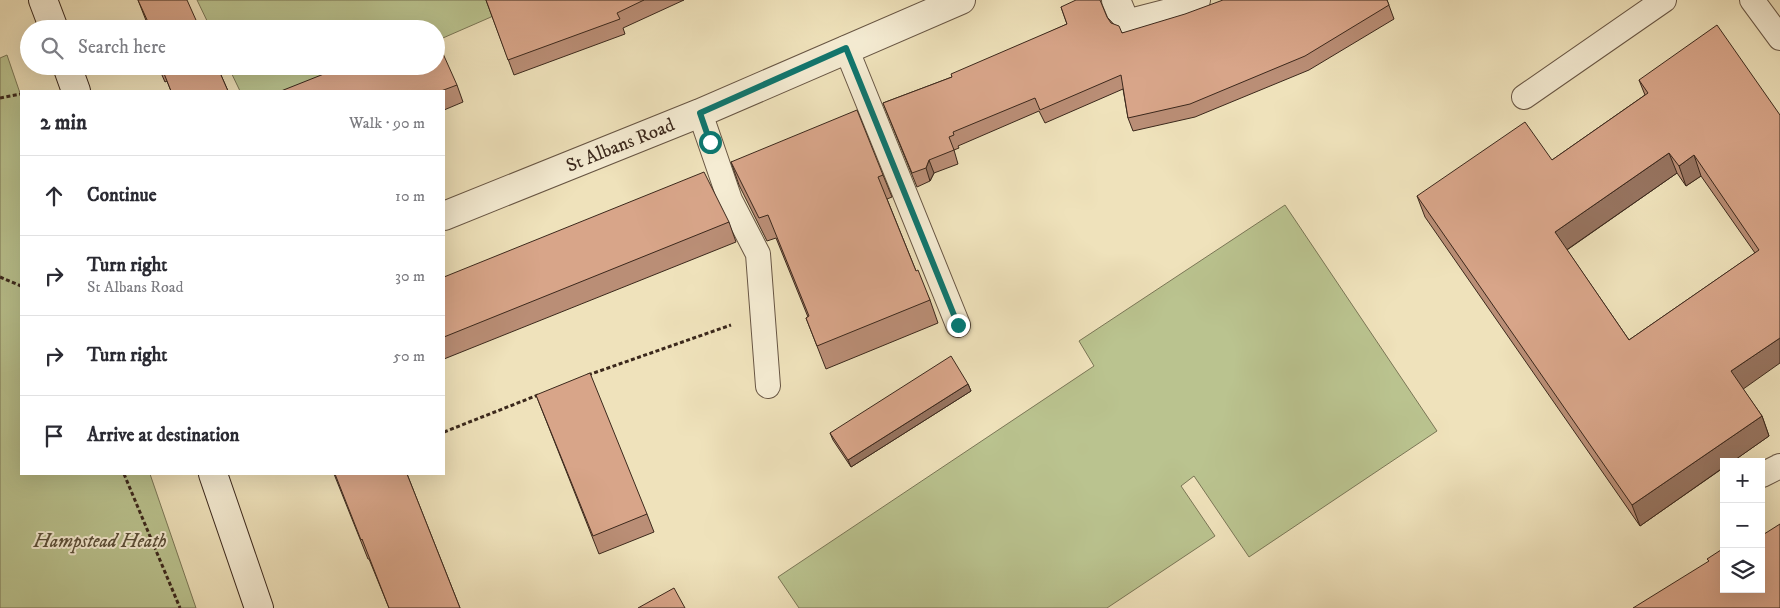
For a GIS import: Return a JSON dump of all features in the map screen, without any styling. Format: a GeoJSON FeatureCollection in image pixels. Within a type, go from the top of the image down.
{"type":"FeatureCollection","features":[{"type":"Feature","properties":{"kind":"street"},"geometry":{"type":"LineString","coordinates":[[43,0],[51,20]]}},
{"type":"Feature","properties":{"kind":"street","name":"St Albans Road"},"geometry":{"type":"LineString","coordinates":[[445,216],[700,113],[846,48],[961,0]]}},
{"type":"Feature","properties":{"kind":"street"},"geometry":{"type":"LineString","coordinates":[[1116,0],[1126,24],[1170,14],[1196,0]]}},
{"type":"Feature","properties":{"kind":"street"},"geometry":{"type":"LineString","coordinates":[[70,75],[76,90]]}},
{"type":"Feature","properties":{"kind":"street"},"geometry":{"type":"LineString","coordinates":[[213,475],[259,608]]}},
{"type":"Feature","properties":{"kind":"lane"},"geometry":{"type":"LineString","coordinates":[[1524,97],[1664,0]]}},
{"type":"Feature","properties":{"kind":"lane"},"geometry":{"type":"LineString","coordinates":[[1752,0],[1780,38]]}},
{"type":"Feature","properties":{"kind":"lane"},"geometry":{"type":"LineString","coordinates":[[846,48],[958,325]]}},
{"type":"Feature","properties":{"kind":"lane"},"geometry":{"type":"LineString","coordinates":[[700,113],[730,200],[758,254],[768,386]]}},
{"type":"Feature","properties":{"kind":"path"},"geometry":{"type":"LineString","coordinates":[[0,98],[20,94]]}},
{"type":"Feature","properties":{"kind":"path"},"geometry":{"type":"LineString","coordinates":[[0,277],[20,286]]}},
{"type":"Feature","properties":{"kind":"path"},"geometry":{"type":"LineString","coordinates":[[584,376],[762,314]]}},
{"type":"Feature","properties":{"kind":"path"},"geometry":{"type":"LineString","coordinates":[[445,432],[540,394]]}},
{"type":"Feature","properties":{"kind":"path"},"geometry":{"type":"LineString","coordinates":[[124,475],[180,608]]}},
{"type":"Feature","properties":{"kind":"green space"},"geometry":{"type":"Polygon","coordinates":[[[197,0],[530,0],[445,37],[445,20],[207,20],[197,0]]]}},
{"type":"Feature","properties":{"kind":"green space","name":"Hampstead Heath"},"geometry":{"type":"Polygon","coordinates":[[[7,55],[20,93],[20,475],[150,475],[196,608],[0,608],[0,58],[7,55]]]}},
{"type":"Feature","properties":{"kind":"green space"},"geometry":{"type":"Polygon","coordinates":[[[232,75],[375,75],[339,90],[240,90],[232,75]]]}},
{"type":"Feature","properties":{"kind":"green space"},"geometry":{"type":"Polygon","coordinates":[[[1285,205],[1437,431],[1249,557],[1194,476],[1181,486],[1215,536],[1107,608],[799,608],[778,577],[1094,366],[1079,341],[1285,205]]]}},
{"type":"Feature","properties":{"kind":"building"},"geometry":{"type":"Polygon","coordinates":[[[138,0],[187,0],[196,20],[147,20],[138,0]]]}},
{"type":"Feature","properties":{"kind":"building"},"geometry":{"type":"Polygon","coordinates":[[[486,0],[644,0],[617,13],[620,19],[508,60],[486,0]]]}},
{"type":"Feature","properties":{"kind":"building"},"geometry":{"type":"Polygon","coordinates":[[[1076,0],[1100,0],[1111,23],[1119,26],[1122,33],[1185,14],[1223,0],[1387,0],[1389,5],[1305,56],[1190,104],[1128,118],[1121,75],[1040,110],[1035,98],[953,132],[954,135],[949,137],[954,150],[929,160],[926,168],[912,173],[883,103],[952,77],[951,74],[1067,24],[1061,7],[1076,0]]]}},
{"type":"Feature","properties":{"kind":"building"},"geometry":{"type":"Polygon","coordinates":[[[1717,25],[1780,115],[1780,338],[1731,371],[1762,416],[1632,505],[1417,196],[1525,122],[1552,160],[1648,93],[1639,80],[1717,25]],[[1669,153],[1555,232],[1629,340],[1759,250],[1694,155],[1679,166],[1669,153]]]}},
{"type":"Feature","properties":{"kind":"building"},"geometry":{"type":"Polygon","coordinates":[[[445,58],[457,85],[444,90],[284,90],[321,75],[445,75],[445,58]]]}},
{"type":"Feature","properties":{"kind":"building"},"geometry":{"type":"Polygon","coordinates":[[[165,75],[221,75],[228,90],[171,90],[165,75]]]}},
{"type":"Feature","properties":{"kind":"building"},"geometry":{"type":"Polygon","coordinates":[[[857,110],[883,175],[878,177],[916,271],[918,270],[930,300],[817,346],[806,318],[809,316],[768,215],[759,218],[731,162],[857,110]]]}},
{"type":"Feature","properties":{"kind":"building"},"geometry":{"type":"Polygon","coordinates":[[[704,172],[729,222],[445,337],[445,277],[704,172]]]}},
{"type":"Feature","properties":{"kind":"building"},"geometry":{"type":"Polygon","coordinates":[[[951,356],[968,384],[848,460],[830,433],[951,356]]]}},
{"type":"Feature","properties":{"kind":"building"},"geometry":{"type":"Polygon","coordinates":[[[590,373],[647,514],[593,536],[536,395],[590,373]]]}},
{"type":"Feature","properties":{"kind":"building"},"geometry":{"type":"Polygon","coordinates":[[[335,475],[407,475],[460,608],[389,608],[335,475]]]}},
{"type":"Feature","properties":{"kind":"building"},"geometry":{"type":"Polygon","coordinates":[[[1780,524],[1780,608],[1633,608],[1709,561],[1707,559],[1720,551],[1720,593],[1765,593],[1765,533],[1780,524]]]}},
{"type":"Feature","properties":{"kind":"building"},"geometry":{"type":"Polygon","coordinates":[[[674,588],[685,608],[638,608],[674,588]]]}},
{"type":"Feature","properties":{"kind":"route"},"geometry":{"type":"LineString","coordinates":[[710,142],[700,113],[846,48],[958,325]]}}]}
